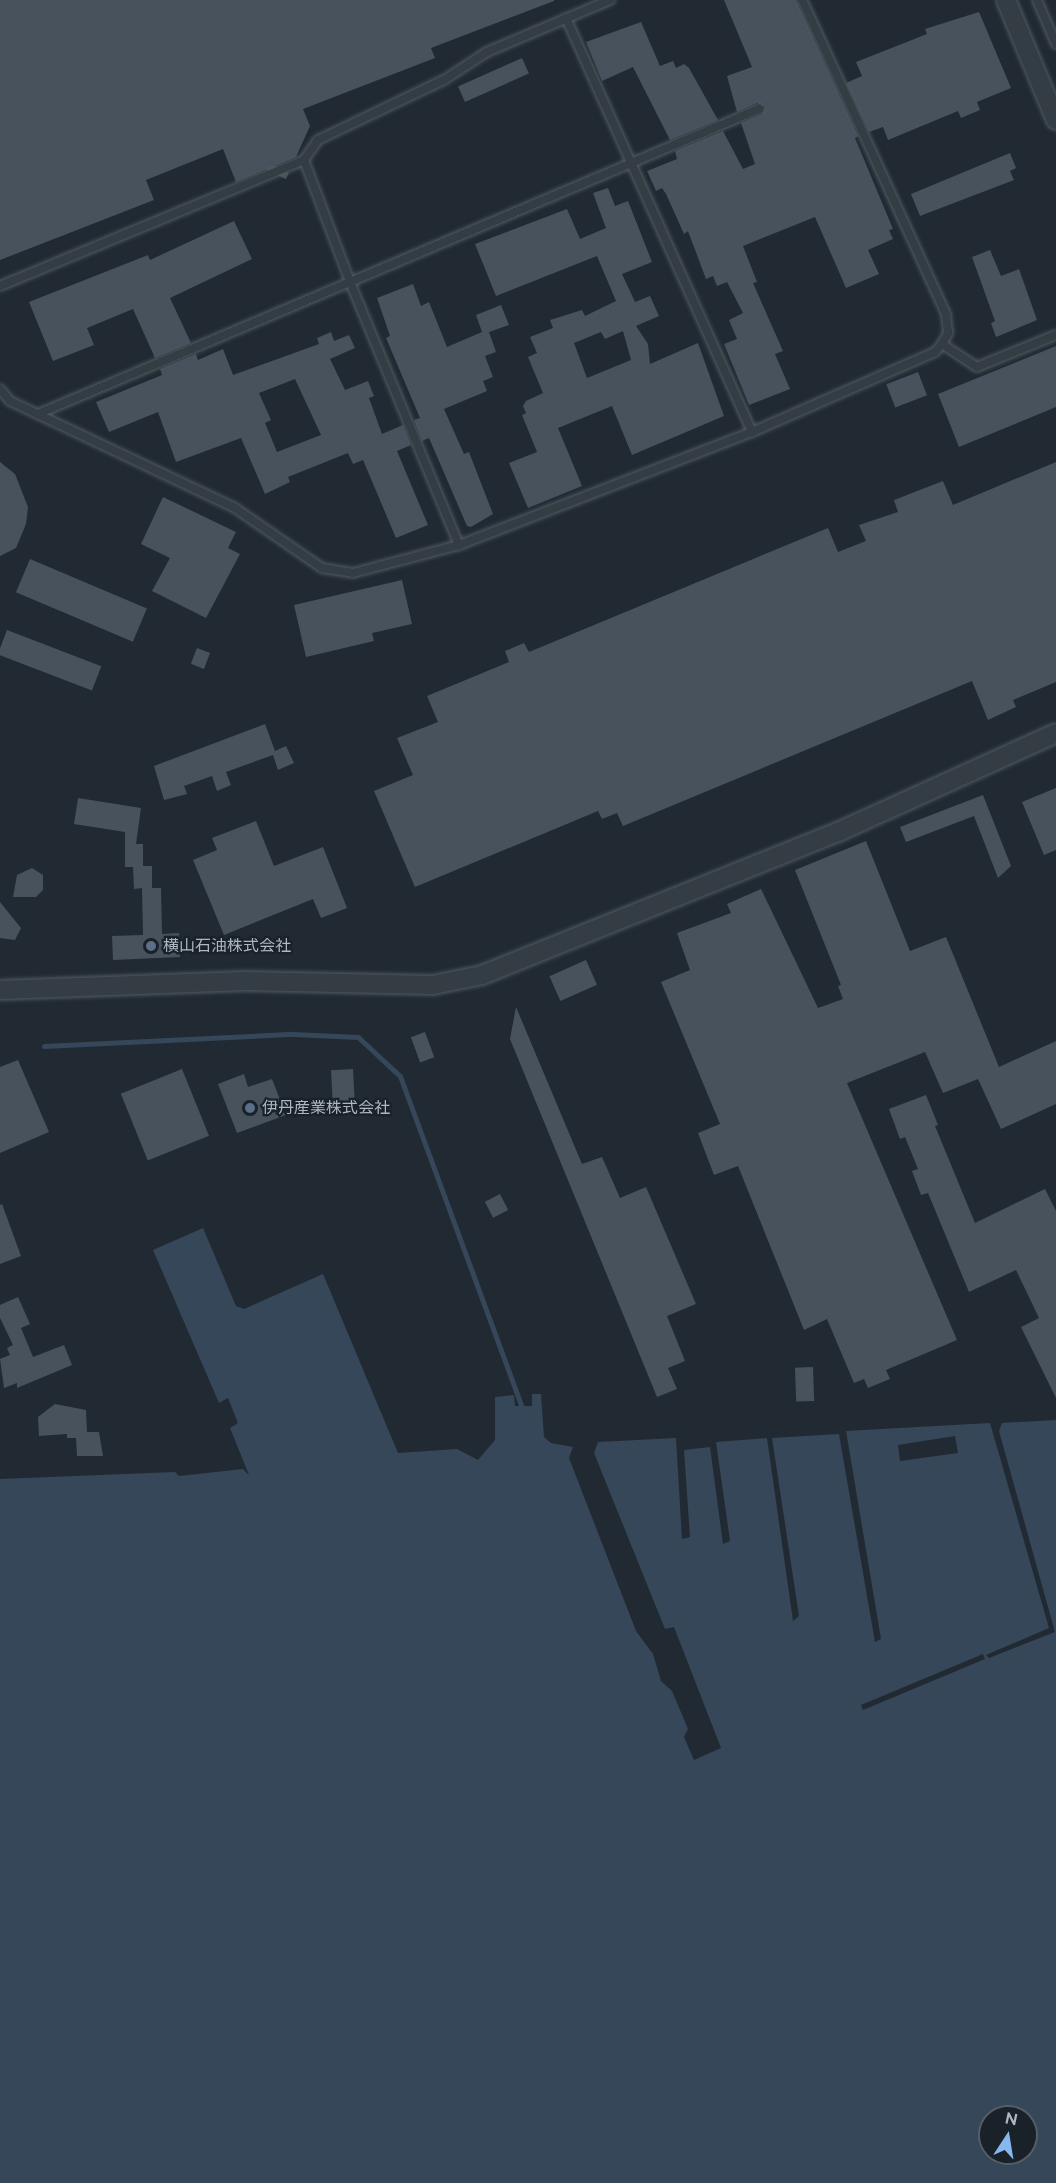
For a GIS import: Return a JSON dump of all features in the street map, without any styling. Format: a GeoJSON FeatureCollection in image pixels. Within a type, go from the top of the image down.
{"type":"FeatureCollection","features":[{"type":"Feature","properties":{"kind":"street"},"geometry":{"type":"LineString","coordinates":[[1006,0],[1056,120]]}},
{"type":"Feature","properties":{"kind":"street"},"geometry":{"type":"LineString","coordinates":[[0,990],[245,981],[433,985],[482,975],[838,832],[1056,733]]}},
{"type":"Feature","properties":{"kind":"lane"},"geometry":{"type":"LineString","coordinates":[[0,286],[304,160],[318,140],[444,80],[487,52],[610,0]]}},
{"type":"Feature","properties":{"kind":"lane"},"geometry":{"type":"LineString","coordinates":[[0,389],[10,401],[235,508],[322,568],[353,573],[459,545],[752,432],[935,352],[948,333],[946,314],[802,0]]}},
{"type":"Feature","properties":{"kind":"lane"},"geometry":{"type":"LineString","coordinates":[[1037,0],[1052,24],[1056,44]]}},
{"type":"Feature","properties":{"kind":"lane"},"geometry":{"type":"LineString","coordinates":[[566,18],[752,432]]}},
{"type":"Feature","properties":{"kind":"lane"},"geometry":{"type":"LineString","coordinates":[[38,414],[759,109]]}},
{"type":"Feature","properties":{"kind":"lane"},"geometry":{"type":"LineString","coordinates":[[304,160],[350,282],[459,545]]}},
{"type":"Feature","properties":{"kind":"lane"},"geometry":{"type":"LineString","coordinates":[[942,344],[977,367],[1056,335]]}},
{"type":"Feature","properties":{"kind":"water"},"geometry":{"type":"Polygon","coordinates":[[[203,1228],[236,1306],[244,1309],[323,1274],[398,1453],[457,1449],[478,1460],[495,1440],[495,1397],[514,1395],[515,1406],[532,1406],[532,1394],[541,1394],[544,1437],[551,1443],[573,1447],[569,1458],[636,1631],[653,1654],[661,1681],[672,1691],[688,1729],[684,1737],[694,1760],[721,1748],[674,1627],[665,1629],[594,1453],[598,1442],[676,1438],[682,1539],[690,1537],[684,1450],[710,1447],[723,1544],[730,1541],[716,1442],[767,1438],[793,1621],[799,1616],[772,1438],[839,1434],[875,1642],[881,1639],[846,1431],[990,1423],[1049,1628],[986,1655],[989,1658],[1055,1632],[999,1431],[1002,1423],[1056,1420],[1056,2183],[0,2183],[0,1479],[175,1472],[179,1476],[243,1469],[249,1475],[230,1428],[238,1423],[228,1398],[219,1403],[153,1250],[203,1228]],[[955,1436],[898,1445],[900,1461],[958,1453],[955,1436]],[[983,1654],[861,1705],[863,1710],[985,1659],[983,1654]]]}},
{"type":"Feature","properties":{"kind":"building"},"geometry":{"type":"Polygon","coordinates":[[[0,0],[554,1],[431,48],[435,58],[303,109],[310,126],[296,157],[236,182],[223,149],[146,180],[154,200],[0,260],[0,0]]]}},
{"type":"Feature","properties":{"kind":"building"},"geometry":{"type":"Polygon","coordinates":[[[724,0],[796,0],[858,136],[855,138],[893,229],[889,230],[893,239],[868,250],[879,274],[846,288],[815,217],[743,246],[757,282],[753,283],[783,351],[775,354],[790,389],[749,405],[724,344],[737,339],[729,320],[743,313],[727,282],[717,286],[713,276],[706,279],[688,231],[684,234],[666,194],[662,188],[656,191],[647,171],[677,159],[675,151],[723,131],[743,169],[755,164],[741,123],[762,114],[765,107],[757,103],[737,112],[727,76],[752,67],[724,0]]]}},
{"type":"Feature","properties":{"kind":"building"},"geometry":{"type":"Polygon","coordinates":[[[979,12],[1011,88],[977,102],[980,110],[961,118],[958,111],[888,140],[883,127],[869,132],[846,83],[862,76],[856,62],[927,34],[925,29],[979,12]]]}},
{"type":"Feature","properties":{"kind":"building"},"geometry":{"type":"Polygon","coordinates":[[[641,22],[660,66],[673,61],[676,68],[684,64],[689,68],[718,120],[670,140],[633,67],[602,81],[586,42],[641,22]]]}},
{"type":"Feature","properties":{"kind":"building"},"geometry":{"type":"Polygon","coordinates":[[[522,58],[529,74],[465,102],[458,86],[522,58]]]}},
{"type":"Feature","properties":{"kind":"building"},"geometry":{"type":"Polygon","coordinates":[[[242,149],[289,173],[286,179],[239,155],[242,149]]]}},
{"type":"Feature","properties":{"kind":"building"},"geometry":{"type":"Polygon","coordinates":[[[1010,153],[1016,168],[1010,171],[1014,180],[920,216],[911,194],[1010,153]]]}},
{"type":"Feature","properties":{"kind":"building"},"geometry":{"type":"Polygon","coordinates":[[[608,188],[615,206],[628,201],[652,262],[622,274],[635,302],[650,296],[659,316],[636,326],[648,344],[650,364],[698,343],[724,416],[632,455],[612,406],[558,428],[582,486],[528,508],[509,463],[537,452],[522,415],[526,413],[523,406],[526,401],[543,393],[528,357],[537,353],[530,337],[553,328],[550,320],[582,310],[585,316],[616,301],[597,256],[496,296],[475,244],[567,209],[580,239],[606,228],[593,193],[608,188]],[[623,331],[605,339],[601,332],[574,343],[587,378],[631,360],[623,331]]]}},
{"type":"Feature","properties":{"kind":"building"},"geometry":{"type":"Polygon","coordinates":[[[234,221],[252,259],[170,298],[191,343],[155,358],[133,309],[87,328],[94,345],[53,361],[29,302],[148,255],[150,260],[234,221]]]}},
{"type":"Feature","properties":{"kind":"building"},"geometry":{"type":"Polygon","coordinates":[[[990,250],[1001,276],[1019,269],[1037,320],[996,337],[991,323],[995,321],[972,257],[990,250]]]}},
{"type":"Feature","properties":{"kind":"building"},"geometry":{"type":"Polygon","coordinates":[[[413,284],[421,306],[429,302],[447,347],[482,332],[476,315],[501,305],[509,325],[489,332],[496,352],[485,356],[493,377],[483,381],[487,391],[444,409],[464,454],[469,452],[493,514],[471,527],[467,526],[429,438],[422,441],[414,420],[420,418],[386,338],[390,336],[377,298],[413,284]]]}},
{"type":"Feature","properties":{"kind":"building"},"geometry":{"type":"Polygon","coordinates":[[[331,332],[334,341],[349,335],[355,348],[330,359],[345,390],[368,381],[374,396],[369,398],[382,434],[403,425],[411,445],[397,451],[428,525],[396,538],[363,460],[353,464],[348,453],[288,477],[290,482],[265,494],[241,438],[176,462],[158,412],[109,432],[96,402],[162,375],[160,369],[196,354],[198,360],[223,349],[233,375],[319,344],[317,338],[331,332]],[[295,379],[259,393],[271,420],[265,423],[277,452],[321,435],[295,379]]]}},
{"type":"Feature","properties":{"kind":"building"},"geometry":{"type":"Polygon","coordinates":[[[1056,346],[1056,407],[959,447],[938,394],[1056,346]]]}},
{"type":"Feature","properties":{"kind":"building"},"geometry":{"type":"Polygon","coordinates":[[[918,372],[927,395],[895,408],[886,384],[918,372]]]}},
{"type":"Feature","properties":{"kind":"building"},"geometry":{"type":"Polygon","coordinates":[[[0,462],[15,474],[28,507],[26,524],[16,548],[0,556],[0,462]]]}},
{"type":"Feature","properties":{"kind":"building"},"geometry":{"type":"Polygon","coordinates":[[[1056,462],[1056,682],[1013,700],[1016,707],[988,720],[972,681],[623,826],[617,813],[602,819],[598,811],[415,887],[374,791],[413,775],[397,738],[438,722],[427,696],[509,662],[505,651],[524,643],[529,652],[828,528],[838,552],[866,541],[859,525],[898,512],[894,500],[943,481],[953,505],[1056,462]]]}},
{"type":"Feature","properties":{"kind":"building"},"geometry":{"type":"Polygon","coordinates":[[[163,497],[236,532],[228,548],[240,554],[206,618],[152,591],[170,558],[141,544],[163,497]]]}},
{"type":"Feature","properties":{"kind":"building"},"geometry":{"type":"Polygon","coordinates":[[[30,559],[147,609],[133,642],[16,592],[30,559]]]}},
{"type":"Feature","properties":{"kind":"building"},"geometry":{"type":"Polygon","coordinates":[[[402,580],[412,624],[372,633],[374,641],[306,657],[294,605],[402,580]]]}},
{"type":"Feature","properties":{"kind":"building"},"geometry":{"type":"Polygon","coordinates":[[[7,630],[101,666],[92,690],[0,655],[0,648],[7,630]]]}},
{"type":"Feature","properties":{"kind":"building"},"geometry":{"type":"Polygon","coordinates":[[[197,648],[210,653],[204,669],[191,664],[197,648]]]}},
{"type":"Feature","properties":{"kind":"building"},"geometry":{"type":"Polygon","coordinates":[[[265,724],[275,751],[286,746],[294,763],[278,770],[273,755],[226,772],[231,785],[217,791],[212,776],[184,786],[187,794],[164,800],[154,766],[265,724]]]}},
{"type":"Feature","properties":{"kind":"building"},"geometry":{"type":"Polygon","coordinates":[[[1056,788],[1056,850],[1044,855],[1022,802],[1056,788]]]}},
{"type":"Feature","properties":{"kind":"building"},"geometry":{"type":"Polygon","coordinates":[[[983,795],[1011,866],[998,878],[974,816],[906,842],[900,827],[983,795]]]}},
{"type":"Feature","properties":{"kind":"building"},"geometry":{"type":"Polygon","coordinates":[[[78,798],[141,808],[136,844],[143,844],[143,866],[152,866],[152,888],[161,888],[162,934],[179,933],[180,957],[113,960],[112,936],[143,935],[142,888],[134,889],[133,867],[125,867],[125,832],[74,824],[78,798]]]}},
{"type":"Feature","properties":{"kind":"building"},"geometry":{"type":"Polygon","coordinates":[[[256,821],[274,866],[323,847],[347,908],[321,918],[313,899],[224,935],[193,860],[217,850],[212,838],[256,821]]]}},
{"type":"Feature","properties":{"kind":"building"},"geometry":{"type":"Polygon","coordinates":[[[866,841],[910,951],[946,937],[999,1067],[1056,1041],[1056,1104],[1001,1129],[978,1079],[943,1093],[925,1052],[847,1083],[957,1340],[886,1370],[890,1379],[868,1388],[864,1379],[854,1383],[827,1319],[804,1330],[738,1166],[714,1175],[698,1133],[720,1124],[661,982],[690,970],[677,933],[731,913],[727,904],[761,889],[818,1008],[843,999],[838,986],[841,985],[795,870],[866,841]]]}},
{"type":"Feature","properties":{"kind":"building"},"geometry":{"type":"Polygon","coordinates":[[[32,868],[43,875],[43,890],[36,897],[13,897],[17,875],[32,868]]]}},
{"type":"Feature","properties":{"kind":"building"},"geometry":{"type":"Polygon","coordinates":[[[0,902],[21,928],[15,940],[0,938],[0,902]]]}},
{"type":"Feature","properties":{"kind":"building"},"geometry":{"type":"Polygon","coordinates":[[[586,960],[597,985],[560,1001],[549,976],[586,960]]]}},
{"type":"Feature","properties":{"kind":"building"},"geometry":{"type":"Polygon","coordinates":[[[516,1007],[582,1164],[602,1157],[620,1198],[646,1187],[696,1304],[667,1316],[685,1361],[668,1368],[677,1389],[657,1397],[510,1039],[516,1007]]]}},
{"type":"Feature","properties":{"kind":"building"},"geometry":{"type":"Polygon","coordinates":[[[425,1032],[434,1057],[420,1063],[411,1037],[425,1032]]]}},
{"type":"Feature","properties":{"kind":"building"},"geometry":{"type":"Polygon","coordinates":[[[18,1060],[49,1132],[0,1153],[0,1067],[18,1060]]]}},
{"type":"Feature","properties":{"kind":"building"},"geometry":{"type":"Polygon","coordinates":[[[182,1069],[209,1136],[148,1160],[121,1094],[182,1069]]]}},
{"type":"Feature","properties":{"kind":"building"},"geometry":{"type":"Polygon","coordinates":[[[353,1069],[355,1102],[333,1103],[331,1070],[353,1069]]]}},
{"type":"Feature","properties":{"kind":"building"},"geometry":{"type":"Polygon","coordinates":[[[244,1074],[248,1087],[272,1079],[286,1115],[237,1133],[218,1084],[244,1074]]]}},
{"type":"Feature","properties":{"kind":"building"},"geometry":{"type":"Polygon","coordinates":[[[926,1095],[938,1125],[935,1126],[975,1223],[1045,1189],[1056,1211],[1056,1398],[1021,1327],[1039,1318],[1016,1270],[969,1292],[928,1193],[921,1195],[912,1171],[918,1169],[905,1137],[900,1139],[889,1109],[926,1095]]]}},
{"type":"Feature","properties":{"kind":"building"},"geometry":{"type":"Polygon","coordinates":[[[500,1194],[508,1210],[493,1218],[485,1202],[500,1194]]]}},
{"type":"Feature","properties":{"kind":"building"},"geometry":{"type":"Polygon","coordinates":[[[2,1204],[21,1256],[0,1264],[0,1205],[2,1204]]]}},
{"type":"Feature","properties":{"kind":"building"},"geometry":{"type":"Polygon","coordinates":[[[18,1297],[30,1324],[21,1328],[33,1357],[64,1345],[72,1365],[17,1388],[17,1383],[4,1388],[0,1359],[10,1355],[7,1348],[13,1345],[0,1318],[0,1305],[18,1297]]]}},
{"type":"Feature","properties":{"kind":"building"},"geometry":{"type":"Polygon","coordinates":[[[813,1367],[814,1401],[796,1402],[795,1368],[813,1367]]]}},
{"type":"Feature","properties":{"kind":"building"},"geometry":{"type":"Polygon","coordinates":[[[55,1404],[86,1410],[87,1432],[99,1432],[103,1456],[77,1456],[76,1438],[67,1438],[67,1434],[39,1436],[38,1417],[55,1404]]]}},
{"type":"Feature","properties":{"kind":"waterway"},"geometry":{"type":"LineString","coordinates":[[44,1046],[293,1034],[358,1037],[400,1076],[523,1410]]}},
{"type":"Feature","properties":{"kind":"place","name":"横山石油株式会社"},"geometry":{"type":"Point","coordinates":[151,946]}},
{"type":"Feature","properties":{"kind":"place","name":"伊丹産業株式会社"},"geometry":{"type":"Point","coordinates":[250,1108]}}]}
